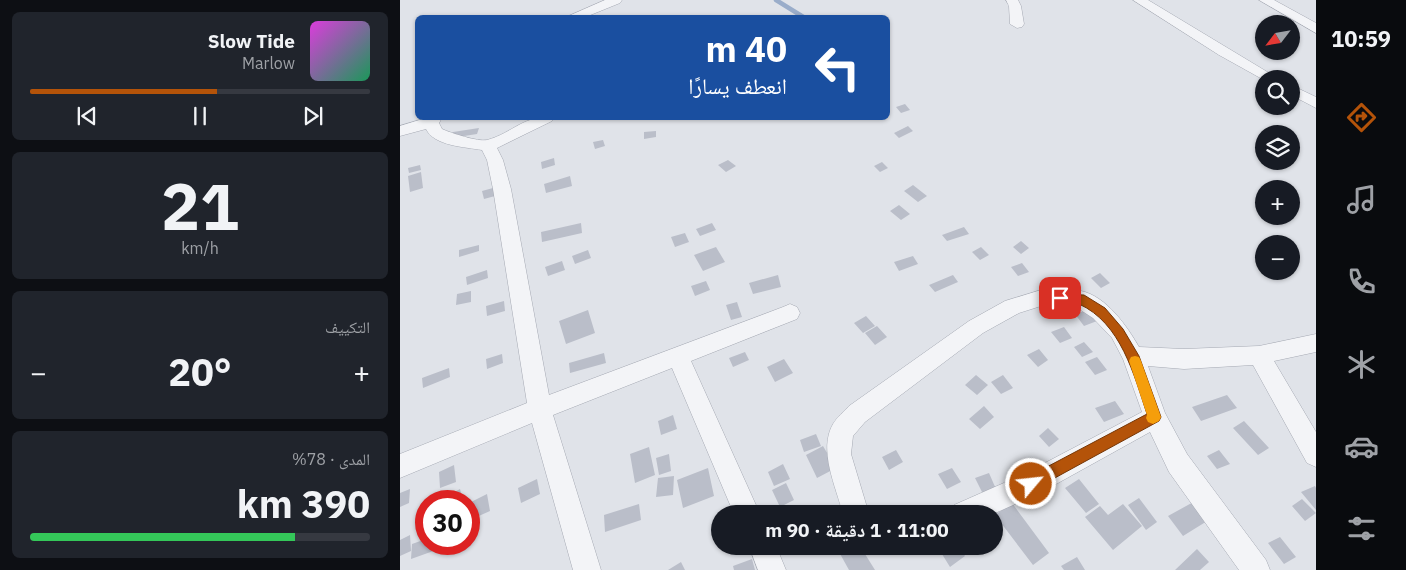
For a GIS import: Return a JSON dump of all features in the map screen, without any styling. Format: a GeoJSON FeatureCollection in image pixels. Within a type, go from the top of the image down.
{"type":"FeatureCollection","features":[{"type":"Feature","properties":{"kind":"street"},"geometry":{"type":"LineString","coordinates":[[578,15],[616,0]]}},
{"type":"Feature","properties":{"kind":"street"},"geometry":{"type":"LineString","coordinates":[[1012,0],[1015,6],[1017,24]]}},
{"type":"Feature","properties":{"kind":"street"},"geometry":{"type":"LineString","coordinates":[[1139,0],[1256,70]]}},
{"type":"Feature","properties":{"kind":"street"},"geometry":{"type":"LineString","coordinates":[[1265,0],[1316,29]]}},
{"type":"Feature","properties":{"kind":"street"},"geometry":{"type":"LineString","coordinates":[[1300,94],[1316,103]]}},
{"type":"Feature","properties":{"kind":"street"},"geometry":{"type":"LineString","coordinates":[[400,131],[432,120],[435,132],[448,138],[488,146],[542,120]]}},
{"type":"Feature","properties":{"kind":"street"},"geometry":{"type":"LineString","coordinates":[[488,146],[495,160],[502,189],[540,409],[587,570]]}},
{"type":"Feature","properties":{"kind":"street"},"geometry":{"type":"LineString","coordinates":[[853,505],[839,454],[842,431],[857,414],[976,327],[1012,307],[1041,298],[1080,299],[1100,312],[1119,332],[1133,356],[1154,417],[1178,462],[1256,570]]}},
{"type":"Feature","properties":{"kind":"street"},"geometry":{"type":"LineString","coordinates":[[400,466],[540,409],[790,313]]}},
{"type":"Feature","properties":{"kind":"street"},"geometry":{"type":"LineString","coordinates":[[1133,356],[1184,359],[1259,354],[1316,344]]}},
{"type":"Feature","properties":{"kind":"street"},"geometry":{"type":"LineString","coordinates":[[1259,354],[1316,455]]}},
{"type":"Feature","properties":{"kind":"street"},"geometry":{"type":"LineString","coordinates":[[678,356],[744,505]]}},
{"type":"Feature","properties":{"kind":"street"},"geometry":{"type":"LineString","coordinates":[[983,505],[1031,484],[1154,417]]}},
{"type":"Feature","properties":{"kind":"street"},"geometry":{"type":"LineString","coordinates":[[766,555],[772,570]]}},
{"type":"Feature","properties":{"kind":"building"},"geometry":{"type":"Polygon","coordinates":[[[905,104],[910,110],[901,113],[896,107],[905,104]]]}},
{"type":"Feature","properties":{"kind":"building"},"geometry":{"type":"Polygon","coordinates":[[[908,126],[913,131],[899,138],[894,133],[908,126]]]}},
{"type":"Feature","properties":{"kind":"building"},"geometry":{"type":"Polygon","coordinates":[[[479,128],[477,134],[451,138],[453,132],[479,128]]]}},
{"type":"Feature","properties":{"kind":"building"},"geometry":{"type":"Polygon","coordinates":[[[656,131],[656,137],[644,139],[644,132],[656,131]]]}},
{"type":"Feature","properties":{"kind":"building"},"geometry":{"type":"Polygon","coordinates":[[[603,140],[605,146],[595,149],[593,142],[603,140]]]}},
{"type":"Feature","properties":{"kind":"building"},"geometry":{"type":"Polygon","coordinates":[[[554,158],[555,165],[542,169],[541,162],[554,158]]]}},
{"type":"Feature","properties":{"kind":"building"},"geometry":{"type":"Polygon","coordinates":[[[728,160],[736,166],[726,172],[718,165],[728,160]]]}},
{"type":"Feature","properties":{"kind":"building"},"geometry":{"type":"Polygon","coordinates":[[[882,162],[888,168],[880,172],[874,166],[882,162]]]}},
{"type":"Feature","properties":{"kind":"building"},"geometry":{"type":"Polygon","coordinates":[[[420,165],[421,170],[409,173],[408,168],[420,165]]]}},
{"type":"Feature","properties":{"kind":"building"},"geometry":{"type":"Polygon","coordinates":[[[421,172],[423,188],[410,192],[408,176],[421,172]]]}},
{"type":"Feature","properties":{"kind":"building"},"geometry":{"type":"Polygon","coordinates":[[[570,176],[572,186],[546,193],[544,184],[570,176]]]}},
{"type":"Feature","properties":{"kind":"building"},"geometry":{"type":"Polygon","coordinates":[[[913,185],[927,196],[918,202],[904,191],[913,185]]]}},
{"type":"Feature","properties":{"kind":"building"},"geometry":{"type":"Polygon","coordinates":[[[493,188],[495,196],[484,199],[482,191],[493,188]]]}},
{"type":"Feature","properties":{"kind":"building"},"geometry":{"type":"Polygon","coordinates":[[[899,205],[910,214],[901,220],[890,211],[899,205]]]}},
{"type":"Feature","properties":{"kind":"building"},"geometry":{"type":"Polygon","coordinates":[[[581,223],[582,233],[542,242],[541,232],[581,223]]]}},
{"type":"Feature","properties":{"kind":"building"},"geometry":{"type":"Polygon","coordinates":[[[712,223],[716,230],[700,236],[696,229],[712,223]]]}},
{"type":"Feature","properties":{"kind":"building"},"geometry":{"type":"Polygon","coordinates":[[[964,227],[969,234],[947,241],[942,235],[964,227]]]}},
{"type":"Feature","properties":{"kind":"building"},"geometry":{"type":"Polygon","coordinates":[[[685,233],[689,242],[675,247],[671,237],[685,233]]]}},
{"type":"Feature","properties":{"kind":"building"},"geometry":{"type":"Polygon","coordinates":[[[1021,241],[1029,248],[1021,254],[1013,247],[1021,241]]]}},
{"type":"Feature","properties":{"kind":"building"},"geometry":{"type":"Polygon","coordinates":[[[479,245],[479,251],[459,257],[459,250],[479,245]]]}},
{"type":"Feature","properties":{"kind":"building"},"geometry":{"type":"Polygon","coordinates":[[[716,247],[725,262],[703,271],[694,255],[716,247]]]}},
{"type":"Feature","properties":{"kind":"building"},"geometry":{"type":"Polygon","coordinates":[[[981,247],[989,255],[980,260],[972,252],[981,247]]]}},
{"type":"Feature","properties":{"kind":"building"},"geometry":{"type":"Polygon","coordinates":[[[588,250],[591,258],[575,264],[572,256],[588,250]]]}},
{"type":"Feature","properties":{"kind":"building"},"geometry":{"type":"Polygon","coordinates":[[[913,256],[918,264],[899,271],[894,262],[913,256]]]}},
{"type":"Feature","properties":{"kind":"building"},"geometry":{"type":"Polygon","coordinates":[[[562,261],[565,270],[548,276],[545,267],[562,261]]]}},
{"type":"Feature","properties":{"kind":"building"},"geometry":{"type":"Polygon","coordinates":[[[1022,263],[1029,272],[1018,276],[1011,267],[1022,263]]]}},
{"type":"Feature","properties":{"kind":"building"},"geometry":{"type":"Polygon","coordinates":[[[487,270],[488,278],[467,285],[466,277],[487,270]]]}},
{"type":"Feature","properties":{"kind":"building"},"geometry":{"type":"Polygon","coordinates":[[[1100,273],[1110,283],[1101,288],[1091,278],[1100,273]]]}},
{"type":"Feature","properties":{"kind":"building"},"geometry":{"type":"Polygon","coordinates":[[[778,275],[781,287],[753,294],[749,283],[778,275]]]}},
{"type":"Feature","properties":{"kind":"building"},"geometry":{"type":"Polygon","coordinates":[[[953,275],[958,282],[935,292],[929,285],[953,275]]]}},
{"type":"Feature","properties":{"kind":"building"},"geometry":{"type":"Polygon","coordinates":[[[706,281],[710,290],[695,296],[691,286],[706,281]]]}},
{"type":"Feature","properties":{"kind":"building"},"geometry":{"type":"Polygon","coordinates":[[[471,291],[471,302],[456,305],[457,294],[471,291]]]}},
{"type":"Feature","properties":{"kind":"building"},"geometry":{"type":"Polygon","coordinates":[[[504,301],[505,311],[487,316],[486,306],[504,301]]]}},
{"type":"Feature","properties":{"kind":"building"},"geometry":{"type":"Polygon","coordinates":[[[737,302],[742,317],[731,320],[726,305],[737,302]]]}},
{"type":"Feature","properties":{"kind":"building"},"geometry":{"type":"Polygon","coordinates":[[[588,310],[595,333],[566,344],[559,321],[588,310]]]}},
{"type":"Feature","properties":{"kind":"building"},"geometry":{"type":"Polygon","coordinates":[[[1088,310],[1097,321],[1084,326],[1075,314],[1088,310]]]}},
{"type":"Feature","properties":{"kind":"building"},"geometry":{"type":"Polygon","coordinates":[[[866,316],[875,326],[863,333],[854,323],[866,316]]]}},
{"type":"Feature","properties":{"kind":"building"},"geometry":{"type":"Polygon","coordinates":[[[877,326],[887,337],[875,345],[865,333],[877,326]]]}},
{"type":"Feature","properties":{"kind":"building"},"geometry":{"type":"Polygon","coordinates":[[[1064,327],[1072,338],[1060,343],[1051,332],[1064,327]]]}},
{"type":"Feature","properties":{"kind":"building"},"geometry":{"type":"Polygon","coordinates":[[[1084,342],[1093,352],[1082,357],[1074,347],[1084,342]]]}},
{"type":"Feature","properties":{"kind":"building"},"geometry":{"type":"Polygon","coordinates":[[[1039,349],[1048,360],[1038,367],[1027,355],[1039,349]]]}},
{"type":"Feature","properties":{"kind":"building"},"geometry":{"type":"Polygon","coordinates":[[[745,352],[749,360],[733,367],[729,358],[745,352]]]}},
{"type":"Feature","properties":{"kind":"building"},"geometry":{"type":"Polygon","coordinates":[[[604,353],[606,363],[570,373],[569,363],[604,353]]]}},
{"type":"Feature","properties":{"kind":"building"},"geometry":{"type":"Polygon","coordinates":[[[502,354],[503,363],[487,369],[486,359],[502,354]]]}},
{"type":"Feature","properties":{"kind":"building"},"geometry":{"type":"Polygon","coordinates":[[[1097,357],[1107,370],[1095,375],[1085,362],[1097,357]]]}},
{"type":"Feature","properties":{"kind":"building"},"geometry":{"type":"Polygon","coordinates":[[[784,359],[793,373],[775,382],[767,367],[784,359]]]}},
{"type":"Feature","properties":{"kind":"building"},"geometry":{"type":"Polygon","coordinates":[[[449,368],[450,377],[423,388],[422,378],[449,368]]]}},
{"type":"Feature","properties":{"kind":"building"},"geometry":{"type":"Polygon","coordinates":[[[976,375],[988,385],[977,395],[965,385],[976,375]]]}},
{"type":"Feature","properties":{"kind":"building"},"geometry":{"type":"Polygon","coordinates":[[[1003,375],[1013,388],[1001,394],[991,382],[1003,375]]]}},
{"type":"Feature","properties":{"kind":"building"},"geometry":{"type":"Polygon","coordinates":[[[1227,395],[1237,408],[1201,421],[1192,407],[1227,395]]]}},
{"type":"Feature","properties":{"kind":"building"},"geometry":{"type":"Polygon","coordinates":[[[1115,401],[1124,414],[1104,422],[1095,408],[1115,401]]]}},
{"type":"Feature","properties":{"kind":"building"},"geometry":{"type":"Polygon","coordinates":[[[984,406],[994,417],[980,429],[969,419],[984,406]]]}},
{"type":"Feature","properties":{"kind":"building"},"geometry":{"type":"Polygon","coordinates":[[[673,415],[677,429],[661,435],[658,421],[673,415]]]}},
{"type":"Feature","properties":{"kind":"building"},"geometry":{"type":"Polygon","coordinates":[[[1244,421],[1269,448],[1258,455],[1233,428],[1244,421]]]}},
{"type":"Feature","properties":{"kind":"building"},"geometry":{"type":"Polygon","coordinates":[[[1048,428],[1059,439],[1049,447],[1039,436],[1048,428]]]}},
{"type":"Feature","properties":{"kind":"building"},"geometry":{"type":"Polygon","coordinates":[[[816,434],[821,446],[804,452],[800,440],[816,434]]]}},
{"type":"Feature","properties":{"kind":"building"},"geometry":{"type":"Polygon","coordinates":[[[823,446],[836,468],[817,478],[806,455],[823,446]]]}},
{"type":"Feature","properties":{"kind":"building"},"geometry":{"type":"Polygon","coordinates":[[[649,447],[655,475],[635,483],[630,454],[649,447]]]}},
{"type":"Feature","properties":{"kind":"building"},"geometry":{"type":"Polygon","coordinates":[[[896,450],[903,462],[889,470],[882,457],[896,450]]]}},
{"type":"Feature","properties":{"kind":"building"},"geometry":{"type":"Polygon","coordinates":[[[1219,450],[1230,464],[1217,469],[1207,456],[1219,450]]]}},
{"type":"Feature","properties":{"kind":"building"},"geometry":{"type":"Polygon","coordinates":[[[669,454],[671,471],[659,475],[656,458],[669,454]]]}},
{"type":"Feature","properties":{"kind":"building"},"geometry":{"type":"Polygon","coordinates":[[[783,464],[790,479],[774,486],[768,472],[783,464]]]}},
{"type":"Feature","properties":{"kind":"building"},"geometry":{"type":"Polygon","coordinates":[[[454,465],[456,482],[440,488],[439,472],[454,465]]]}},
{"type":"Feature","properties":{"kind":"building"},"geometry":{"type":"Polygon","coordinates":[[[708,468],[714,496],[683,508],[677,480],[708,468]]]}},
{"type":"Feature","properties":{"kind":"building"},"geometry":{"type":"Polygon","coordinates":[[[952,468],[961,482],[947,489],[938,474],[952,468]]]}},
{"type":"Feature","properties":{"kind":"building"},"geometry":{"type":"Polygon","coordinates":[[[989,473],[996,489],[983,494],[975,478],[989,473]]]}},
{"type":"Feature","properties":{"kind":"building"},"geometry":{"type":"Polygon","coordinates":[[[674,476],[673,495],[656,497],[658,478],[674,476]]]}},
{"type":"Feature","properties":{"kind":"building"},"geometry":{"type":"Polygon","coordinates":[[[537,479],[540,494],[521,503],[518,488],[537,479]]]}},
{"type":"Feature","properties":{"kind":"building"},"geometry":{"type":"Polygon","coordinates":[[[1079,479],[1099,504],[1086,513],[1065,488],[1079,479]]]}},
{"type":"Feature","properties":{"kind":"building"},"geometry":{"type":"Polygon","coordinates":[[[786,483],[794,500],[784,505],[779,505],[772,490],[786,483]]]}},
{"type":"Feature","properties":{"kind":"building"},"geometry":{"type":"Polygon","coordinates":[[[1315,486],[1316,488],[1316,510],[1301,492],[1315,486]]]}},
{"type":"Feature","properties":{"kind":"building"},"geometry":{"type":"Polygon","coordinates":[[[410,489],[409,503],[400,507],[400,493],[410,489]]]}},
{"type":"Feature","properties":{"kind":"building"},"geometry":{"type":"Polygon","coordinates":[[[487,494],[490,511],[480,515],[480,498],[487,494]]]}},
{"type":"Feature","properties":{"kind":"building"},"geometry":{"type":"Polygon","coordinates":[[[1139,498],[1157,522],[1146,530],[1128,505],[1139,498]]]}},
{"type":"Feature","properties":{"kind":"building"},"geometry":{"type":"Polygon","coordinates":[[[1302,499],[1316,513],[1305,521],[1292,506],[1302,499]]]}},
{"type":"Feature","properties":{"kind":"building"},"geometry":{"type":"Polygon","coordinates":[[[1197,500],[1212,518],[1183,536],[1168,516],[1197,500]]]}},
{"type":"Feature","properties":{"kind":"building"},"geometry":{"type":"Polygon","coordinates":[[[1012,503],[1049,553],[1033,565],[1003,526],[1003,509],[1012,503]]]}},
{"type":"Feature","properties":{"kind":"building"},"geometry":{"type":"Polygon","coordinates":[[[639,504],[641,520],[605,532],[604,515],[639,504]]]}},
{"type":"Feature","properties":{"kind":"building"},"geometry":{"type":"Polygon","coordinates":[[[1123,504],[1142,526],[1113,550],[1085,517],[1100,506],[1108,515],[1123,504]]]}},
{"type":"Feature","properties":{"kind":"building"},"geometry":{"type":"Polygon","coordinates":[[[410,535],[411,551],[400,556],[400,540],[410,535]]]}},
{"type":"Feature","properties":{"kind":"building"},"geometry":{"type":"Polygon","coordinates":[[[1280,537],[1296,557],[1284,564],[1268,543],[1280,537]]]}},
{"type":"Feature","properties":{"kind":"building"},"geometry":{"type":"Polygon","coordinates":[[[415,543],[415,555],[422,555],[411,559],[412,544],[415,543]]]}},
{"type":"Feature","properties":{"kind":"building"},"geometry":{"type":"Polygon","coordinates":[[[1197,549],[1209,562],[1200,570],[1175,570],[1197,549]]]}},
{"type":"Feature","properties":{"kind":"building"},"geometry":{"type":"Polygon","coordinates":[[[841,555],[866,555],[875,570],[849,570],[841,555]]]}},
{"type":"Feature","properties":{"kind":"building"},"geometry":{"type":"Polygon","coordinates":[[[943,555],[964,555],[965,556],[950,567],[943,555]]]}},
{"type":"Feature","properties":{"kind":"building"},"geometry":{"type":"Polygon","coordinates":[[[1077,557],[1085,570],[1064,570],[1061,566],[1077,557]]]}},
{"type":"Feature","properties":{"kind":"building"},"geometry":{"type":"Polygon","coordinates":[[[752,559],[755,570],[734,570],[733,566],[752,559]]]}},
{"type":"Feature","properties":{"kind":"building"},"geometry":{"type":"Polygon","coordinates":[[[681,562],[685,570],[668,570],[681,562]]]}},
{"type":"Feature","properties":{"kind":"waterway"},"geometry":{"type":"LineString","coordinates":[[776,0],[800,15]]}},
{"type":"Feature","properties":{"kind":"slow traffic"},"geometry":{"type":"LineString","coordinates":[[1135,361],[1153,418]]}},
{"type":"Feature","properties":{"kind":"route"},"geometry":{"type":"LineString","coordinates":[[1031,484],[1154,417],[1133,356],[1119,332],[1100,312],[1080,299],[1060,298]]}}]}
